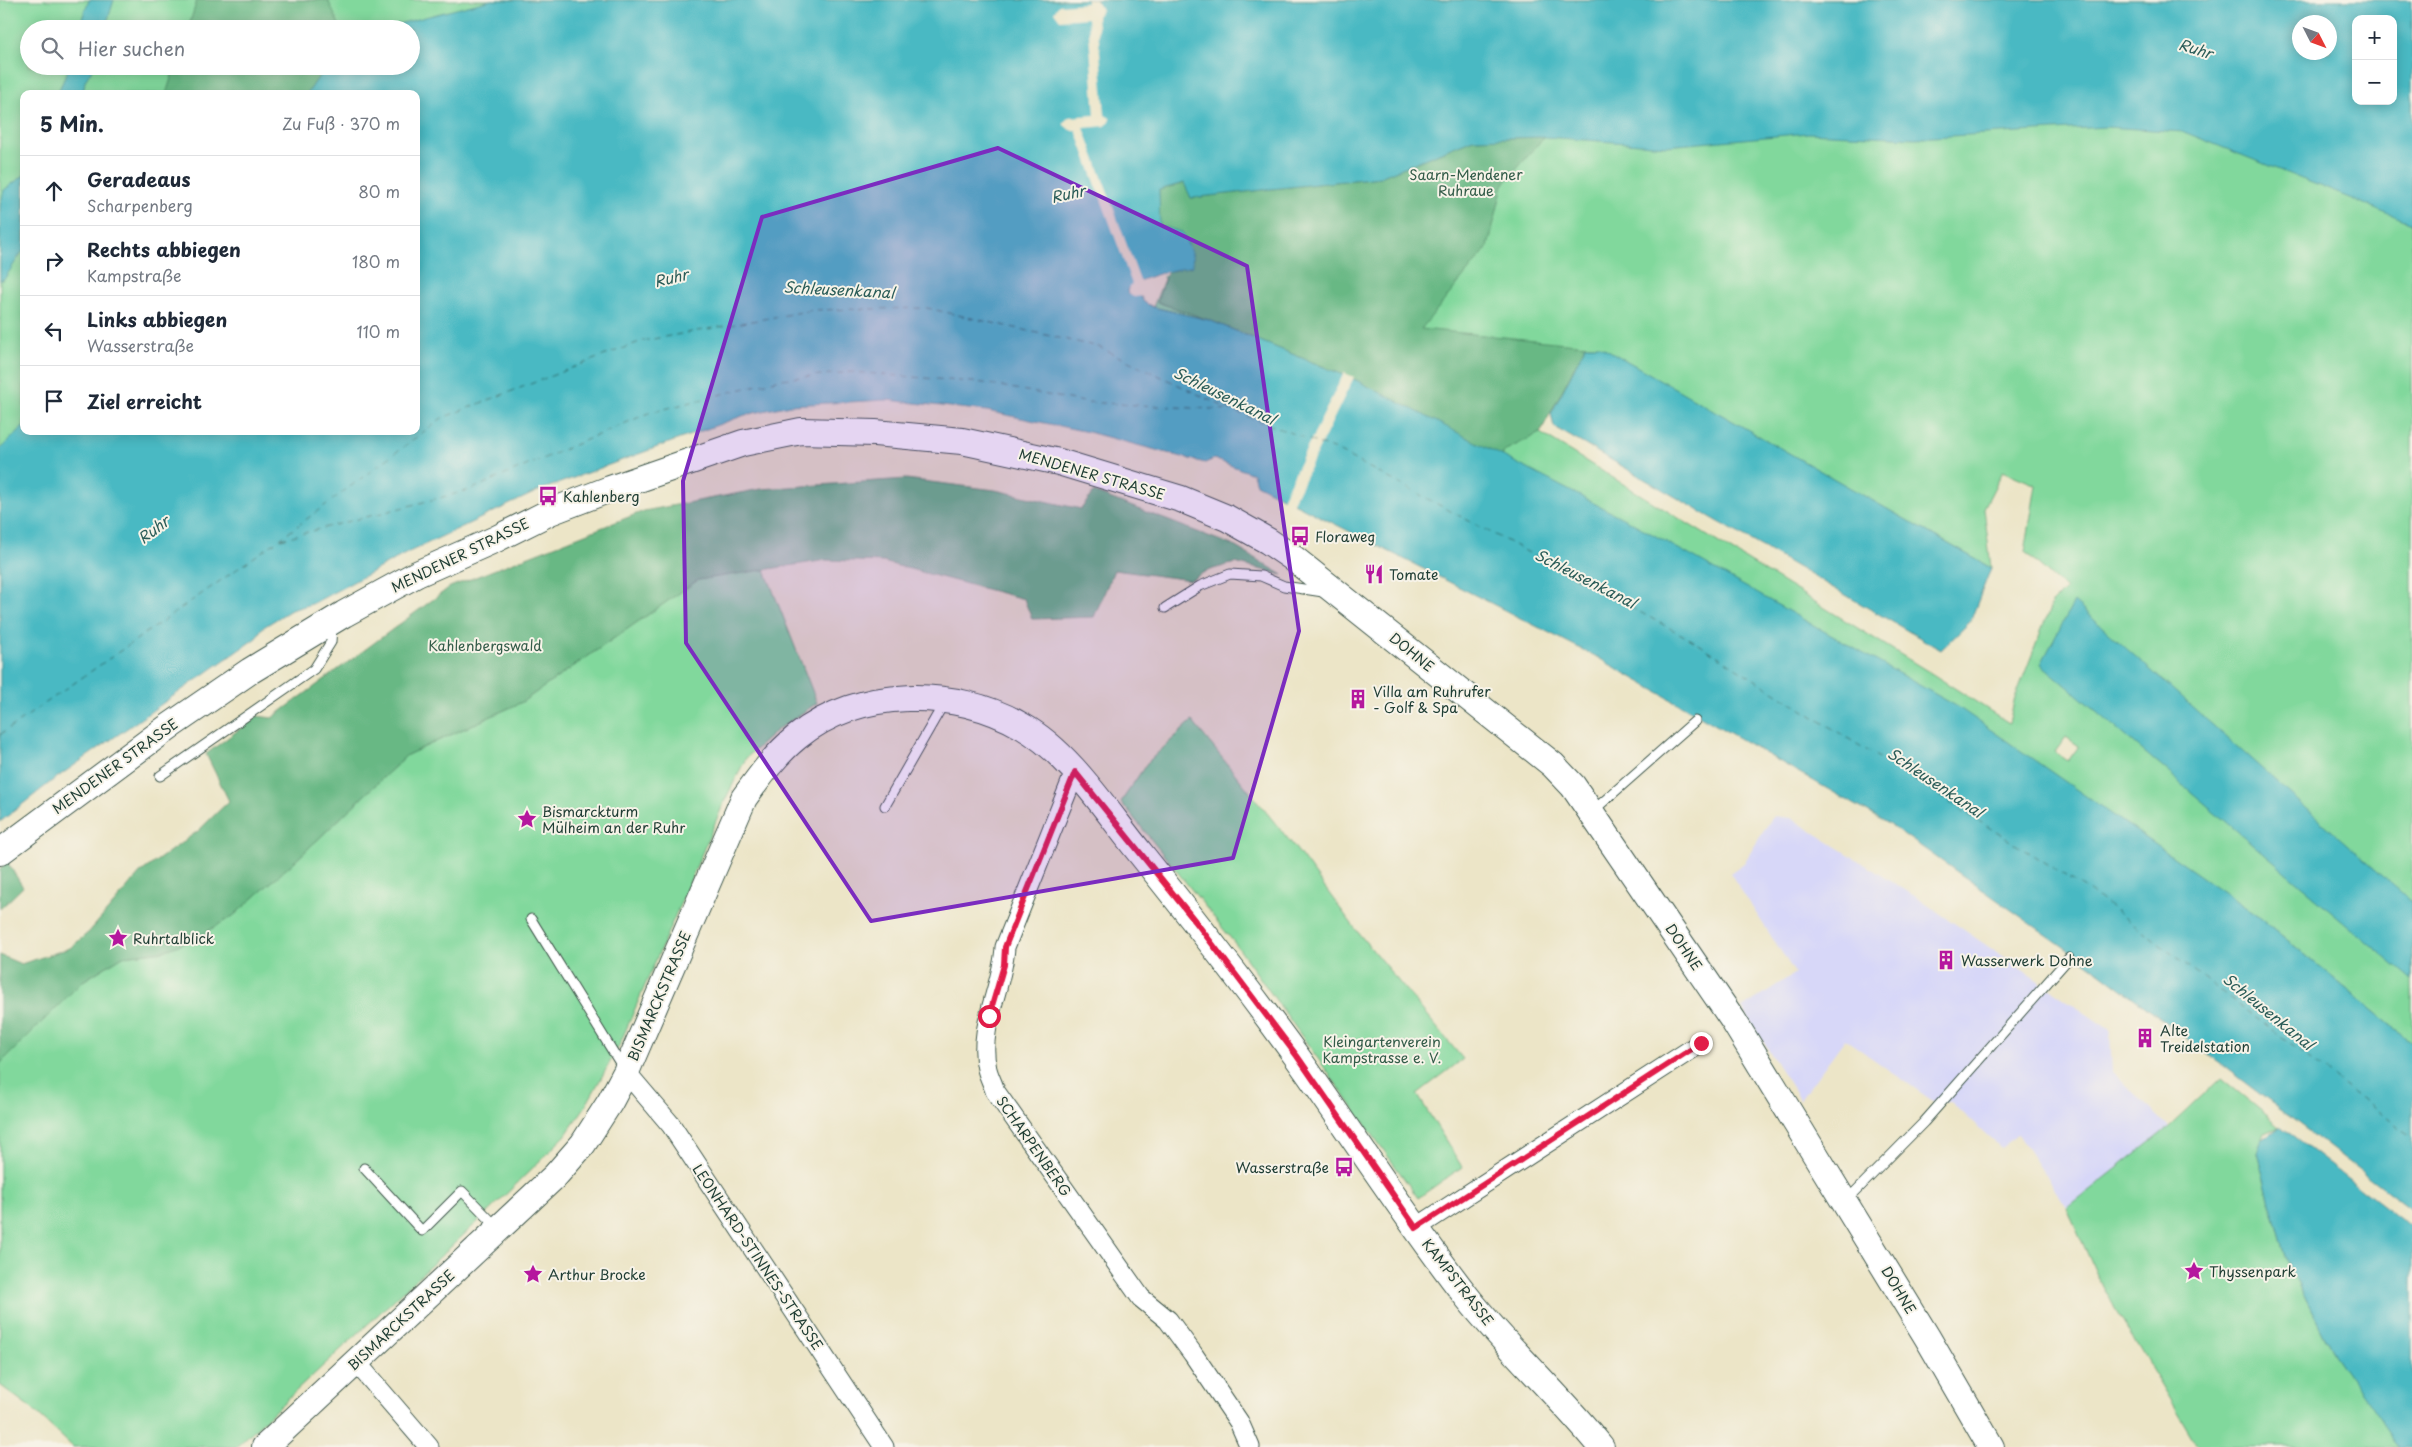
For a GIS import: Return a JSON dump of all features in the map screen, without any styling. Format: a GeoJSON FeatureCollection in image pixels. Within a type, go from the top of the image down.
{"type":"FeatureCollection","features":[{"type":"Feature","properties":{"kind":"street","name":"MENDENER STRASSE"},"geometry":{"type":"LineString","coordinates":[[0,852],[167,728],[250,671],[417,574],[496,539],[550,512],[743,443],[801,431],[875,432],[962,441],[1059,462],[1181,500],[1227,518],[1268,541]]}},
{"type":"Feature","properties":{"kind":"street","name":"DOHNE"},"geometry":{"type":"LineString","coordinates":[[1268,541],[1341,595],[1553,766],[1573,786],[1592,811],[1733,1020],[1845,1202],[1991,1447]]}},
{"type":"Feature","properties":{"kind":"street","name":"BISMARCKSTRASSE"},"geometry":{"type":"LineString","coordinates":[[265,1447],[500,1230],[555,1176],[583,1144],[610,1102],[626,1072],[744,798],[770,762],[799,735],[840,712],[882,700],[927,697],[998,714],[1023,726],[1046,742],[1075,772]]}},
{"type":"Feature","properties":{"kind":"street","name":"KAMPSTRASSE"},"geometry":{"type":"LineString","coordinates":[[1075,772],[1195,921],[1297,1056],[1416,1228],[1468,1298],[1601,1447]]}},
{"type":"Feature","properties":{"kind":"street","name":"SCHARPENBERG"},"geometry":{"type":"LineString","coordinates":[[1075,772],[1005,947],[1004,965],[989,1016],[986,1045],[987,1068],[995,1091],[1141,1298],[1168,1320],[1239,1422],[1250,1447]]}},
{"type":"Feature","properties":{"kind":"street"},"geometry":{"type":"LineString","coordinates":[[1416,1228],[1701,1043]]}},
{"type":"Feature","properties":{"kind":"street","name":"LEONHARD-STINNES-STRASSE"},"geometry":{"type":"LineString","coordinates":[[626,1072],[671,1125],[884,1447]]}},
{"type":"Feature","properties":{"kind":"street"},"geometry":{"type":"LineString","coordinates":[[356,1362],[429,1447]]}},
{"type":"Feature","properties":{"kind":"lane"},"geometry":{"type":"LineString","coordinates":[[1165,608],[1200,586],[1230,574],[1261,576],[1284,586],[1341,595]]}},
{"type":"Feature","properties":{"kind":"lane"},"geometry":{"type":"LineString","coordinates":[[160,776],[314,669],[331,642],[332,622]]}},
{"type":"Feature","properties":{"kind":"lane"},"geometry":{"type":"LineString","coordinates":[[885,806],[945,701]]}},
{"type":"Feature","properties":{"kind":"lane"},"geometry":{"type":"LineString","coordinates":[[1592,811],[1695,721]]}},
{"type":"Feature","properties":{"kind":"lane"},"geometry":{"type":"LineString","coordinates":[[531,919],[626,1072]]}},
{"type":"Feature","properties":{"kind":"lane"},"geometry":{"type":"LineString","coordinates":[[1845,1202],[1924,1122],[2069,958]]}},
{"type":"Feature","properties":{"kind":"lane"},"geometry":{"type":"LineString","coordinates":[[364,1168],[422,1231],[462,1191],[500,1230]]}},
{"type":"Feature","properties":{"kind":"highlighted area"},"geometry":{"type":"Polygon","coordinates":[[[998,148],[1247,266],[1299,631],[1233,858],[871,921],[686,643],[683,481],[762,217],[998,148]]]}},
{"type":"Feature","properties":{"kind":"shaded area"},"geometry":{"type":"Polygon","coordinates":[[[1773,816],[1791,818],[1913,895],[2110,1030],[2112,1072],[2169,1127],[2067,1208],[2018,1134],[2001,1148],[1951,1102],[1934,1102],[1845,1039],[1800,1100],[1742,1008],[1795,973],[1730,873],[1744,863],[1773,816]]]}},
{"type":"Feature","properties":{"kind":"green space","name":"Saarn-Mendener Ruhraue"},"geometry":{"type":"Polygon","coordinates":[[[0,0],[2147,0],[2292,49],[2292,60],[2309,60],[2352,98],[2352,105],[2397,105],[2397,100],[2412,96],[2412,1043],[2258,916],[1358,381],[1209,320],[1153,307],[1164,279],[1105,143],[420,94],[420,90],[20,90],[20,435],[23,435],[0,570],[0,0]],[[1574,344],[1519,420],[2009,723],[2014,701],[2052,603],[2066,589],[2025,552],[2036,485],[2003,471],[1984,508],[1991,568],[1598,345],[1574,344]],[[2066,737],[2055,752],[2068,761],[2079,746],[2066,737]]]}},
{"type":"Feature","properties":{"kind":"green space"},"geometry":{"type":"Polygon","coordinates":[[[197,0],[328,0],[337,20],[191,20],[197,0]]]}},
{"type":"Feature","properties":{"kind":"green space"},"geometry":{"type":"Polygon","coordinates":[[[172,75],[320,75],[310,90],[167,90],[172,75]]]}},
{"type":"Feature","properties":{"kind":"green space","name":"Saarn-Mendener Ruhraue"},"geometry":{"type":"Polygon","coordinates":[[[1544,137],[1503,185],[1488,247],[1421,329],[1586,345],[1540,433],[1504,451],[1502,458],[1358,381],[1209,320],[1157,302],[1167,272],[1193,265],[1159,226],[1159,190],[1185,183],[1191,198],[1380,177],[1473,139],[1544,137]]]}},
{"type":"Feature","properties":{"kind":"green space","name":"Kahlenbergswald"},"geometry":{"type":"Polygon","coordinates":[[[906,479],[995,490],[1081,509],[1094,492],[1234,546],[1283,575],[1235,563],[1206,571],[1191,580],[1114,570],[1094,617],[1032,619],[1024,599],[883,562],[827,560],[698,580],[522,702],[407,755],[294,862],[233,916],[196,938],[164,951],[123,956],[83,981],[0,1064],[0,955],[21,964],[70,948],[89,932],[141,872],[198,831],[229,801],[206,754],[257,716],[272,718],[450,587],[644,511],[761,489],[906,479]]]}},
{"type":"Feature","properties":{"kind":"green space"},"geometry":{"type":"Polygon","coordinates":[[[764,568],[817,703],[777,730],[746,758],[725,800],[619,1046],[585,1107],[565,1136],[485,1215],[236,1447],[73,1447],[31,1408],[0,1385],[0,1064],[83,981],[123,956],[164,951],[233,916],[294,862],[407,755],[522,702],[698,580],[764,568]]]}},
{"type":"Feature","properties":{"kind":"green space","name":"Kleingartenverein Kampstrasse e. V."},"geometry":{"type":"Polygon","coordinates":[[[1192,721],[1293,845],[1360,935],[1463,1059],[1417,1094],[1462,1167],[1418,1198],[1237,946],[1121,802],[1147,763],[1192,721]]]}},
{"type":"Feature","properties":{"kind":"green space"},"geometry":{"type":"Polygon","coordinates":[[[6,860],[23,887],[0,909],[0,870],[6,860]]]}},
{"type":"Feature","properties":{"kind":"green space","name":"Thyssenpark"},"geometry":{"type":"Polygon","coordinates":[[[2221,1078],[2280,1126],[2265,1132],[2257,1153],[2285,1257],[2331,1349],[2400,1447],[2198,1447],[2102,1286],[2067,1208],[2169,1127],[2221,1078]]]}},
{"type":"Feature","properties":{"kind":"water"},"geometry":{"type":"Polygon","coordinates":[[[89,0],[114,0],[108,20],[81,20],[89,0]]]}},
{"type":"Feature","properties":{"kind":"water"},"geometry":{"type":"Polygon","coordinates":[[[491,0],[2412,0],[2412,223],[2184,132],[2106,127],[1915,138],[1808,133],[1667,146],[1545,137],[1473,139],[1380,177],[1191,198],[1184,183],[1159,190],[1160,226],[1182,232],[1192,253],[1193,266],[1147,278],[1127,290],[1128,294],[1140,295],[1144,302],[1153,307],[1209,320],[1358,381],[1638,526],[1958,707],[2258,916],[2412,1043],[2412,1210],[2101,973],[1889,824],[1595,656],[1256,484],[1253,474],[1214,459],[1205,463],[1088,432],[987,411],[887,400],[790,405],[745,415],[538,491],[409,552],[312,604],[291,610],[262,628],[256,638],[52,781],[0,822],[0,449],[20,430],[20,435],[420,435],[420,90],[310,90],[320,75],[420,75],[420,20],[414,20],[491,0]]]}},
{"type":"Feature","properties":{"kind":"water"},"geometry":{"type":"Polygon","coordinates":[[[66,75],[89,75],[85,81],[84,90],[59,90],[66,75]]]}},
{"type":"Feature","properties":{"kind":"water"},"geometry":{"type":"Polygon","coordinates":[[[20,178],[20,255],[5,278],[0,281],[0,206],[4,190],[20,178]]]}},
{"type":"Feature","properties":{"kind":"water"},"geometry":{"type":"Polygon","coordinates":[[[1586,345],[1599,345],[1991,568],[1970,622],[1941,650],[1554,427],[1551,414],[1586,345]]]}},
{"type":"Feature","properties":{"kind":"water"},"geometry":{"type":"Polygon","coordinates":[[[2074,602],[2412,902],[2412,980],[2041,664],[2074,602]]]}},
{"type":"Feature","properties":{"kind":"water"},"geometry":{"type":"Polygon","coordinates":[[[2280,1126],[2412,1228],[2412,1447],[2400,1447],[2394,1440],[2331,1349],[2285,1257],[2257,1153],[2262,1139],[2280,1126]]]}},
{"type":"Feature","properties":{"kind":"pier"},"geometry":{"type":"Polygon","coordinates":[[[1087,0],[1096,0],[1102,10],[1097,16],[1105,115],[1110,118],[1110,122],[1105,126],[1084,128],[1140,281],[1167,272],[1166,275],[1131,288],[1131,293],[1141,293],[1144,296],[1134,297],[1128,294],[1129,286],[1132,284],[1076,130],[1070,130],[1064,125],[1064,122],[1069,117],[1095,115],[1088,18],[1060,20],[1054,12],[1059,5],[1087,3],[1087,0]]]}},
{"type":"Feature","properties":{"kind":"pier"},"geometry":{"type":"Polygon","coordinates":[[[1344,373],[1354,377],[1292,504],[1282,499],[1344,373]]]}},
{"type":"Feature","properties":{"kind":"ferry route"},"geometry":{"type":"LineString","coordinates":[[420,434],[442,418],[642,341],[813,310],[927,308],[1099,347],[1231,410],[1338,451],[1694,641],[2091,892],[2412,1137]]}},
{"type":"Feature","properties":{"kind":"ferry route"},"geometry":{"type":"LineString","coordinates":[[281,539],[470,490],[649,413],[781,379],[852,372],[984,383],[1084,402],[1230,410]]}},
{"type":"Feature","properties":{"kind":"ferry route"},"geometry":{"type":"LineString","coordinates":[[0,735],[280,539],[419,435]]}},
{"type":"Feature","properties":{"kind":"place","name":"Kahlenberg"},"geometry":{"type":"Point","coordinates":[548,496]}},
{"type":"Feature","properties":{"kind":"place","name":"Floraweg"},"geometry":{"type":"Point","coordinates":[1300,536]}},
{"type":"Feature","properties":{"kind":"place","name":"Tomate"},"geometry":{"type":"Point","coordinates":[1374,574]}},
{"type":"Feature","properties":{"kind":"place","name":"Villa am Ruhrufer - Golf & Spa"},"geometry":{"type":"Point","coordinates":[1358,699]}},
{"type":"Feature","properties":{"kind":"place","name":"Bismarckturm Mülheim an der Ruhr"},"geometry":{"type":"Point","coordinates":[527,819]}},
{"type":"Feature","properties":{"kind":"place","name":"Ruhrtalblick"},"geometry":{"type":"Point","coordinates":[118,938]}},
{"type":"Feature","properties":{"kind":"place","name":"Wasserwerk Dohne"},"geometry":{"type":"Point","coordinates":[1946,960]}},
{"type":"Feature","properties":{"kind":"place","name":"Alte Treidelstation"},"geometry":{"type":"Point","coordinates":[2145,1038]}},
{"type":"Feature","properties":{"kind":"place","name":"Wasserstraße"},"geometry":{"type":"Point","coordinates":[1344,1167]}},
{"type":"Feature","properties":{"kind":"place","name":"Thyssenpark"},"geometry":{"type":"Point","coordinates":[2194,1271]}},
{"type":"Feature","properties":{"kind":"place","name":"Arthur Brocke"},"geometry":{"type":"Point","coordinates":[533,1274]}},
{"type":"Feature","properties":{"kind":"route"},"geometry":{"type":"LineString","coordinates":[[989,1016],[1004,965],[1005,947],[1075,772],[1195,921],[1297,1056],[1416,1228],[1701,1043]]}},
{"type":"Feature","properties":{"kind":"water label","name":"Ruhr"},"geometry":{"type":"Point","coordinates":[2196,48]}},
{"type":"Feature","properties":{"kind":"water label","name":"Ruhr"},"geometry":{"type":"Point","coordinates":[1068,193]}},
{"type":"Feature","properties":{"kind":"water label","name":"Ruhr"},"geometry":{"type":"Point","coordinates":[671,277]}},
{"type":"Feature","properties":{"kind":"water label","name":"Schleusenkanal"},"geometry":{"type":"Point","coordinates":[839,289]}},
{"type":"Feature","properties":{"kind":"water label","name":"Schleusenkanal"},"geometry":{"type":"Point","coordinates":[1225,395]}},
{"type":"Feature","properties":{"kind":"water label","name":"Ruhr"},"geometry":{"type":"Point","coordinates":[153,529]}},
{"type":"Feature","properties":{"kind":"water label","name":"Schleusenkanal"},"geometry":{"type":"Point","coordinates":[1586,578]}},
{"type":"Feature","properties":{"kind":"water label","name":"Schleusenkanal"},"geometry":{"type":"Point","coordinates":[1936,782]}},
{"type":"Feature","properties":{"kind":"water label","name":"Schleusenkanal"},"geometry":{"type":"Point","coordinates":[2269,1011]}}]}
